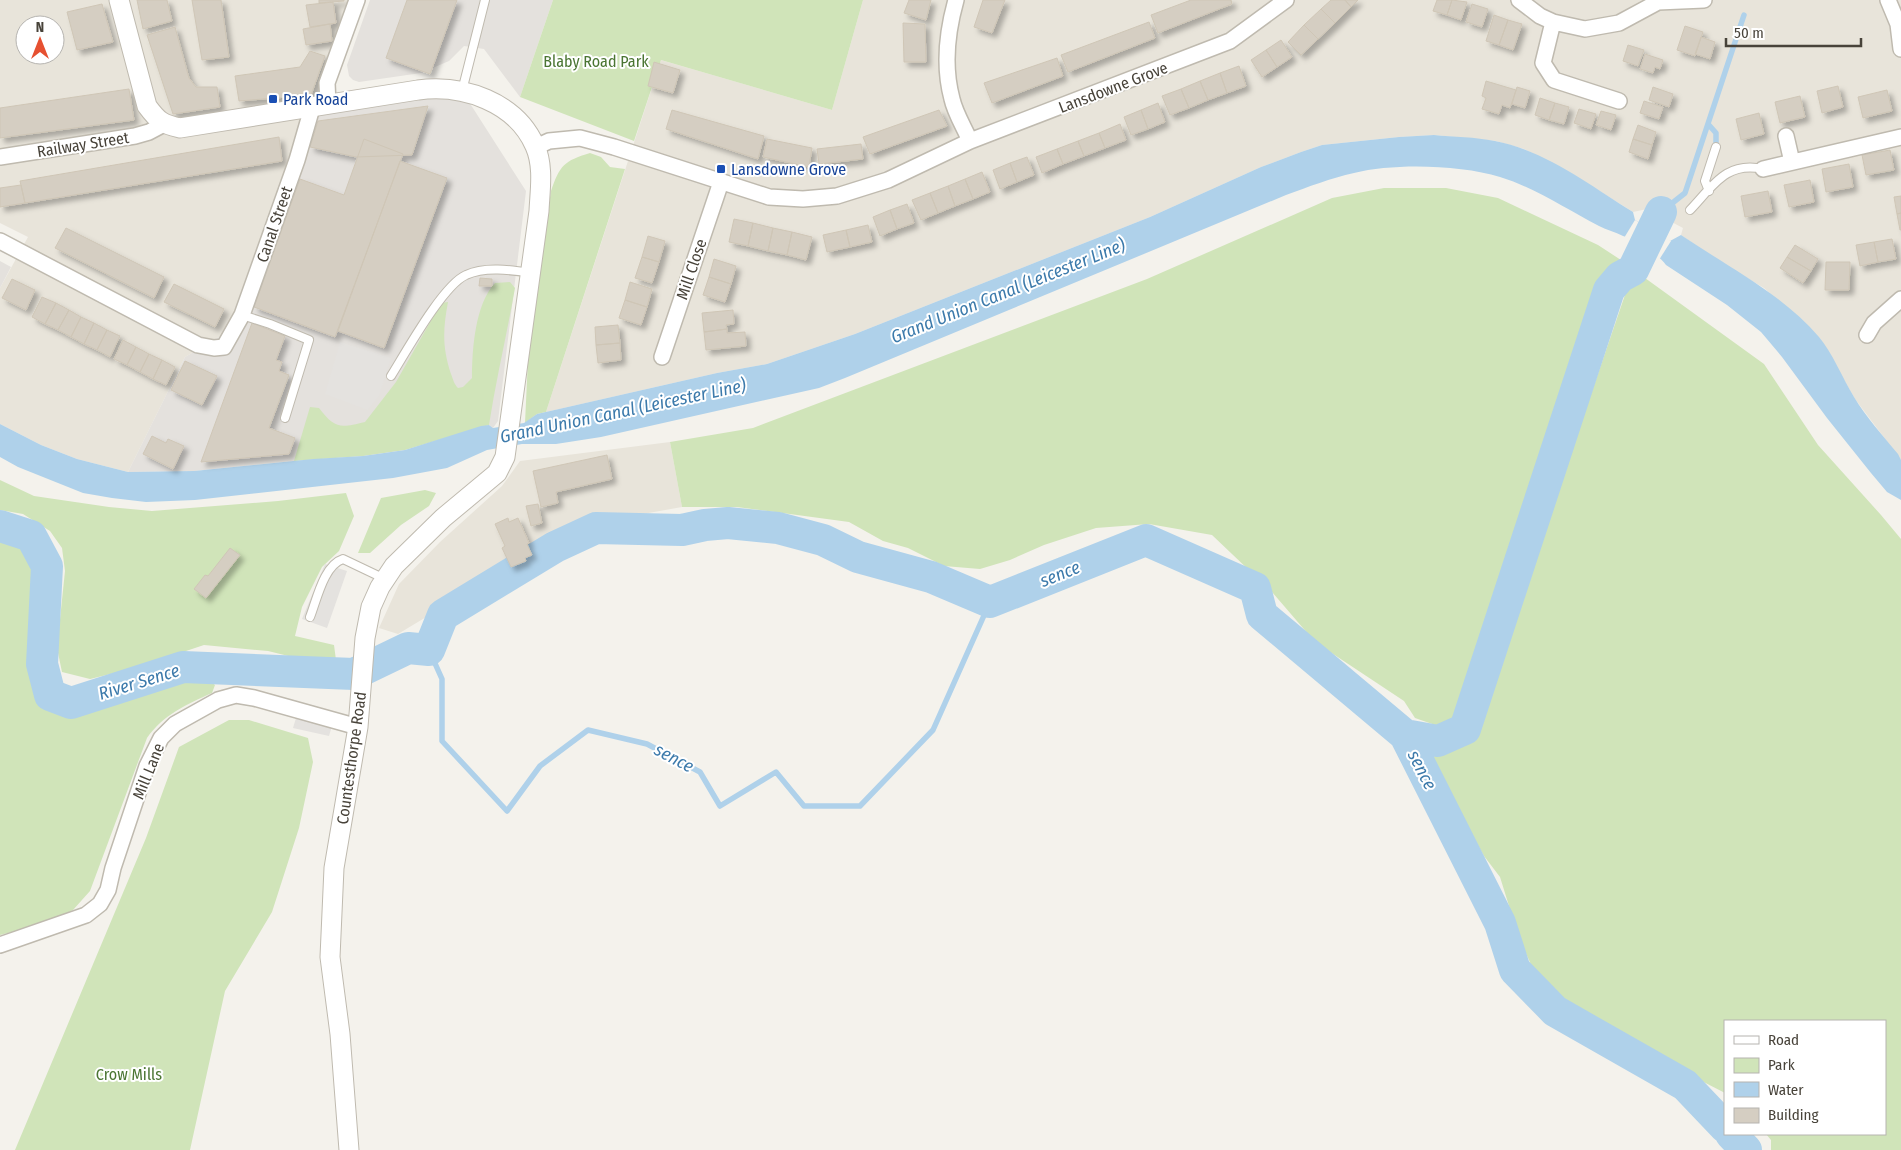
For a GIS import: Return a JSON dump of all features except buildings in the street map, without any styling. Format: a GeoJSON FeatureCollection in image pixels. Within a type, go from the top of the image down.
{"type":"FeatureCollection","features":[{"type":"Feature","properties":{"kind":"street"},"geometry":{"type":"LineString","coordinates":[[119,0],[147,106],[164,124],[180,128],[430,89],[462,91],[483,97],[519,122],[536,147]]}},
{"type":"Feature","properties":{"kind":"street","name":"Canal Street"},"geometry":{"type":"LineString","coordinates":[[0,241],[198,346],[224,347],[231,338],[242,315],[297,160],[320,106],[357,0]]}},
{"type":"Feature","properties":{"kind":"street"},"geometry":{"type":"LineString","coordinates":[[956,0],[951,18],[946,60],[952,100],[970,141]]}},
{"type":"Feature","properties":{"kind":"street","name":"Lansdowne Grove"},"geometry":{"type":"LineString","coordinates":[[536,147],[549,141],[580,138],[614,147],[769,197],[803,199],[837,196],[888,180],[970,141],[1230,41],[1286,0]]}},
{"type":"Feature","properties":{"kind":"street"},"geometry":{"type":"LineString","coordinates":[[1519,0],[1540,16],[1553,22],[1585,29],[1619,23],[1658,2],[1704,0]]}},
{"type":"Feature","properties":{"kind":"street"},"geometry":{"type":"LineString","coordinates":[[1888,0],[1898,24],[1901,50]]}},
{"type":"Feature","properties":{"kind":"street"},"geometry":{"type":"LineString","coordinates":[[1553,22],[1543,63],[1554,80],[1619,102]]}},
{"type":"Feature","properties":{"kind":"street","name":"Railway Street"},"geometry":{"type":"LineString","coordinates":[[0,157],[135,136],[149,132],[164,124]]}},
{"type":"Feature","properties":{"kind":"street"},"geometry":{"type":"LineString","coordinates":[[1786,136],[1792,162]]}},
{"type":"Feature","properties":{"kind":"street"},"geometry":{"type":"LineString","coordinates":[[1763,169],[1901,137]]}},
{"type":"Feature","properties":{"kind":"street","name":"Countesthorpe Road"},"geometry":{"type":"LineString","coordinates":[[349,1150],[340,1034],[330,957],[334,868],[358,727],[365,638],[371,607],[394,566],[443,518],[497,473],[506,457],[539,211],[541,176],[536,147]]}},
{"type":"Feature","properties":{"kind":"street","name":"Mill Close"},"geometry":{"type":"LineString","coordinates":[[662,357],[721,182]]}},
{"type":"Feature","properties":{"kind":"street"},"geometry":{"type":"LineString","coordinates":[[1867,335],[1874,323],[1901,300]]}},
{"type":"Feature","properties":{"kind":"street","name":"Mill Lane"},"geometry":{"type":"LineString","coordinates":[[0,945],[86,915],[100,904],[108,890],[113,868],[147,766],[161,738],[175,724],[218,700],[236,695],[254,698],[358,727]]}},
{"type":"Feature","properties":{"kind":"lane"},"geometry":{"type":"LineString","coordinates":[[462,91],[485,0]]}},
{"type":"Feature","properties":{"kind":"lane"},"geometry":{"type":"LineString","coordinates":[[1709,191],[1705,181],[1716,147]]}},
{"type":"Feature","properties":{"kind":"lane"},"geometry":{"type":"LineString","coordinates":[[1690,210],[1726,172],[1750,166],[1763,169]]}},
{"type":"Feature","properties":{"kind":"lane"},"geometry":{"type":"LineString","coordinates":[[391,376],[440,300],[456,281],[478,271],[517,271],[531,274]]}},
{"type":"Feature","properties":{"kind":"lane"},"geometry":{"type":"LineString","coordinates":[[242,315],[309,340],[284,418]]}},
{"type":"Feature","properties":{"kind":"lane"},"geometry":{"type":"LineString","coordinates":[[310,617],[326,574],[336,561],[342,559],[385,579]]}},
{"type":"Feature","properties":{"kind":"shaded area"},"geometry":{"type":"Polygon","coordinates":[[[0,0],[357,0],[327,83],[312,108],[226,333],[185,357],[128,472],[77,459],[41,445],[0,424],[0,288],[28,237],[0,223],[0,0]]]}},
{"type":"Feature","properties":{"kind":"shaded area"},"geometry":{"type":"Polygon","coordinates":[[[370,0],[553,0],[520,97],[484,49],[464,46],[449,61],[421,73],[359,82],[353,80],[349,76],[347,65],[370,0]]]}},
{"type":"Feature","properties":{"kind":"shaded area"},"geometry":{"type":"Polygon","coordinates":[[[863,0],[1901,0],[1901,460],[1855,399],[1820,339],[1764,288],[1722,263],[1681,235],[1683,228],[1647,209],[1633,212],[1569,172],[1524,149],[1496,141],[1434,135],[1322,145],[1261,167],[1150,217],[855,334],[767,364],[717,373],[546,412],[661,60],[832,110],[863,0]]]}},
{"type":"Feature","properties":{"kind":"shaded area"},"geometry":{"type":"Polygon","coordinates":[[[462,91],[526,191],[498,421],[493,428],[489,425],[313,459],[194,471],[128,472],[185,357],[226,333],[312,108],[462,91]]]}},
{"type":"Feature","properties":{"kind":"shaded area"},"geometry":{"type":"Polygon","coordinates":[[[0,261],[11,267],[0,288],[0,261]]]}},
{"type":"Feature","properties":{"kind":"shaded area"},"geometry":{"type":"Polygon","coordinates":[[[340,342],[391,358],[379,396],[368,410],[325,394],[340,342]]]}},
{"type":"Feature","properties":{"kind":"shaded area"},"geometry":{"type":"Polygon","coordinates":[[[670,442],[682,507],[587,524],[554,540],[519,567],[506,571],[481,584],[398,634],[379,628],[399,584],[440,542],[502,486],[520,461],[670,442]]]}},
{"type":"Feature","properties":{"kind":"shaded area"},"geometry":{"type":"Polygon","coordinates":[[[325,564],[347,571],[327,628],[302,619],[325,564]]]}},
{"type":"Feature","properties":{"kind":"shaded area"},"geometry":{"type":"Polygon","coordinates":[[[296,718],[332,726],[329,736],[293,728],[296,718]]]}},
{"type":"Feature","properties":{"kind":"green space","name":"Blaby Road Park"},"geometry":{"type":"Polygon","coordinates":[[[553,0],[863,0],[832,110],[661,60],[634,141],[520,97],[553,0]]]}},
{"type":"Feature","properties":{"kind":"green space"},"geometry":{"type":"Polygon","coordinates":[[[590,153],[601,157],[610,167],[625,169],[546,412],[537,414],[525,423],[529,338],[551,191],[557,175],[564,165],[590,153]]]}},
{"type":"Feature","properties":{"kind":"green space"},"geometry":{"type":"Polygon","coordinates":[[[1384,188],[1446,188],[1498,198],[1598,245],[1624,262],[1599,285],[1458,717],[1438,726],[1415,718],[1404,701],[1315,642],[1272,592],[1212,535],[1149,524],[1096,528],[1044,545],[1010,560],[980,569],[944,566],[908,548],[883,541],[849,522],[737,507],[682,507],[670,442],[753,428],[1147,279],[1332,198],[1384,188]]]}},
{"type":"Feature","properties":{"kind":"green space"},"geometry":{"type":"Polygon","coordinates":[[[1645,278],[1764,364],[1818,445],[1901,539],[1901,1150],[1771,1150],[1771,1140],[1767,1135],[1886,1135],[1886,1020],[1724,1020],[1724,1092],[1655,1057],[1615,1028],[1571,1007],[1538,980],[1519,938],[1500,877],[1484,856],[1443,782],[1429,749],[1447,752],[1474,736],[1627,289],[1645,278]]]}},
{"type":"Feature","properties":{"kind":"green space"},"geometry":{"type":"Polygon","coordinates":[[[510,282],[515,288],[489,425],[405,450],[363,456],[294,461],[310,407],[319,408],[329,420],[339,425],[344,426],[365,422],[396,382],[441,303],[448,302],[444,338],[448,364],[456,385],[458,388],[463,387],[472,378],[474,341],[483,303],[495,283],[510,282]]]}},
{"type":"Feature","properties":{"kind":"green space"},"geometry":{"type":"Polygon","coordinates":[[[0,480],[34,496],[152,511],[278,501],[346,493],[354,516],[339,551],[322,567],[302,607],[295,636],[334,645],[336,660],[325,665],[268,651],[204,645],[135,668],[90,679],[62,672],[57,648],[65,571],[62,548],[50,531],[23,514],[0,510],[0,480]]]}},
{"type":"Feature","properties":{"kind":"green space"},"geometry":{"type":"Polygon","coordinates":[[[425,490],[436,493],[429,506],[401,525],[370,553],[358,553],[381,498],[425,490]]]}},
{"type":"Feature","properties":{"kind":"green space"},"geometry":{"type":"Polygon","coordinates":[[[0,532],[26,543],[40,565],[30,640],[33,672],[42,691],[50,702],[65,707],[90,707],[176,680],[202,679],[215,685],[212,693],[185,706],[168,717],[147,738],[90,891],[73,910],[46,923],[0,935],[0,532]]]}},
{"type":"Feature","properties":{"kind":"green space","name":"Crow Mills"},"geometry":{"type":"Polygon","coordinates":[[[229,720],[249,720],[308,738],[313,762],[299,828],[272,912],[225,991],[190,1150],[15,1150],[146,838],[179,747],[229,720]]]}},
{"type":"Feature","properties":{"kind":"water","name":"Grand Union Canal (Leicester Line)"},"geometry":{"type":"Polygon","coordinates":[[[1434,135],[1495,141],[1531,152],[1584,180],[1633,212],[1635,220],[1670,241],[1681,235],[1788,307],[1824,343],[1859,404],[1898,454],[1901,460],[1901,500],[1887,492],[1871,473],[1761,332],[1727,305],[1666,265],[1652,252],[1538,193],[1500,177],[1466,170],[1427,167],[1388,168],[1354,173],[1286,195],[819,388],[601,437],[556,444],[522,444],[487,450],[447,468],[393,478],[195,500],[146,502],[83,493],[18,467],[0,457],[0,424],[41,445],[77,459],[128,472],[194,471],[363,456],[405,450],[481,426],[489,425],[493,428],[524,423],[537,414],[717,373],[767,364],[855,334],[1150,217],[1261,167],[1301,152],[1322,145],[1434,135]]]}},
{"type":"Feature","properties":{"kind":"pier"},"geometry":{"type":"Polygon","coordinates":[[[1635,220],[1671,241],[1659,260],[1624,238],[1635,220]]]}},
{"type":"Feature","properties":{"kind":"waterway"},"geometry":{"type":"LineString","coordinates":[[1661,212],[1685,193],[1744,15]]}},
{"type":"Feature","properties":{"kind":"waterway"},"geometry":{"type":"LineString","coordinates":[[1708,124],[1716,133],[1716,147]]}},
{"type":"Feature","properties":{"kind":"waterway"},"geometry":{"type":"LineString","coordinates":[[1405,735],[1438,741],[1465,729],[1609,290],[1620,277],[1633,270],[1661,212]]}},
{"type":"Feature","properties":{"kind":"waterway","name":"River Sence"},"geometry":{"type":"LineString","coordinates":[[0,526],[31,536],[47,566],[42,664],[50,695],[71,703],[183,667],[354,674],[408,648],[429,650],[443,615],[555,547],[596,528],[682,530],[728,523],[778,528],[823,540],[858,557],[931,577],[990,602],[1146,540],[1255,588],[1262,615],[1405,735],[1500,923],[1515,970],[1555,1011],[1685,1085],[1724,1126]]}},
{"type":"Feature","properties":{"kind":"waterway","name":"sence"},"geometry":{"type":"LineString","coordinates":[[429,650],[442,679],[442,741],[507,811],[540,766],[588,730],[647,744],[700,772],[720,806],[776,772],[804,806],[860,806],[933,730],[990,602]]}},
{"type":"Feature","properties":{"kind":"waterway","name":"sence"},"geometry":{"type":"LineString","coordinates":[[1732,1135],[1746,1150]]}},
{"type":"Feature","properties":{"kind":"place","name":"Park Road"},"geometry":{"type":"Point","coordinates":[273,99]}},
{"type":"Feature","properties":{"kind":"place","name":"Lansdowne Grove"},"geometry":{"type":"Point","coordinates":[721,169]}}]}
